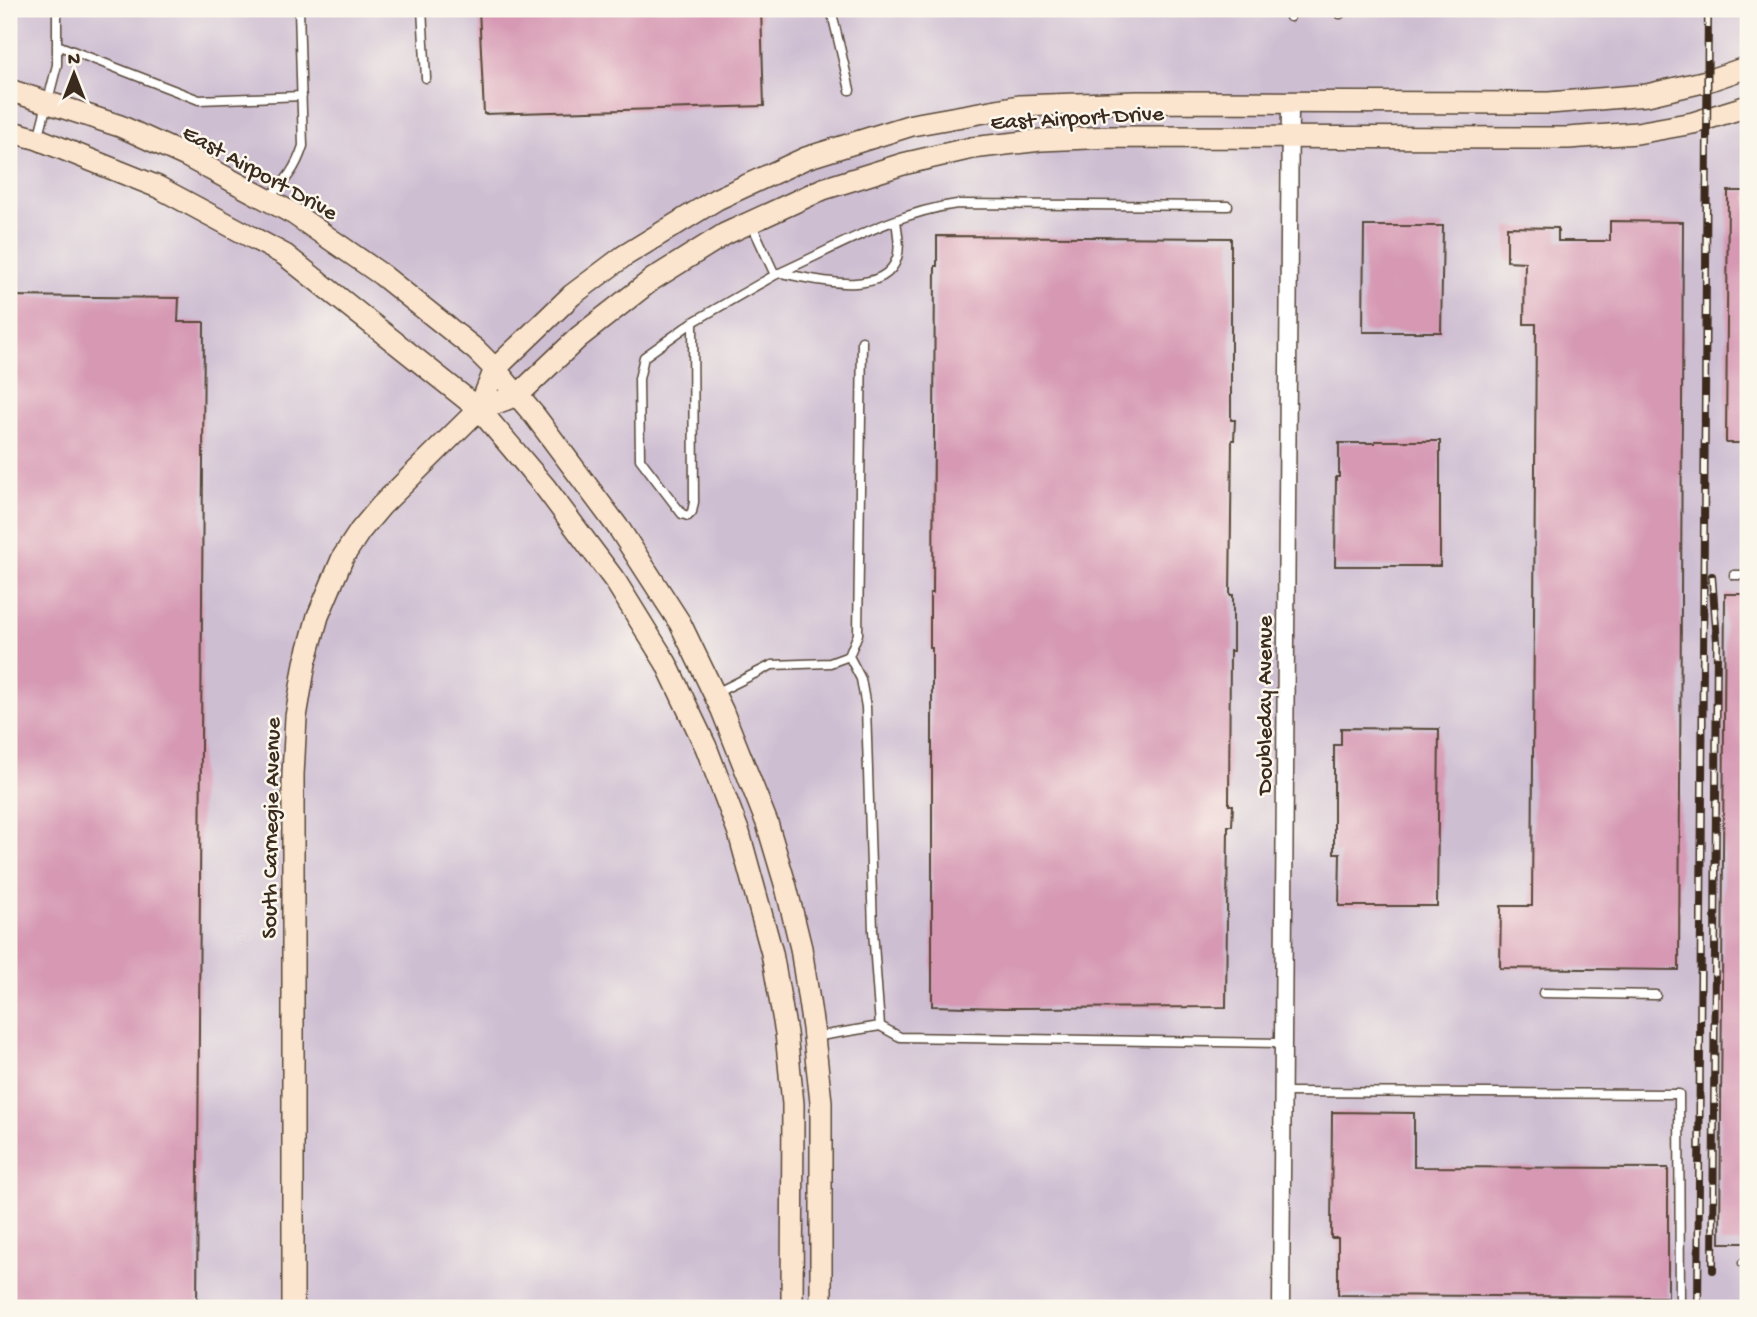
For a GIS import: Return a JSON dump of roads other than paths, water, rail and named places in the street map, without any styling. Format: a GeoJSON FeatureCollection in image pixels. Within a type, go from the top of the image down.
{"type":"FeatureCollection","features":[{"type":"Feature","properties":{"kind":"main road","name":"East Airport Drive"},"geometry":{"type":"LineString","coordinates":[[479,409],[495,369],[572,295],[624,256],[717,199],[806,158],[912,125],[1019,106],[1137,102],[1549,103],[1647,95],[1707,81],[1748,67]]}},
{"type":"Feature","properties":{"kind":"main road","name":"East Airport Drive"},"geometry":{"type":"LineString","coordinates":[[9,90],[120,126],[186,156],[294,214],[382,275],[476,350],[495,369]]}},
{"type":"Feature","properties":{"kind":"main road","name":"East Airport Drive"},"geometry":{"type":"LineString","coordinates":[[479,409],[518,396],[579,337],[653,279],[725,234],[823,189],[903,164],[972,148],[1041,139],[1569,138],[1645,132],[1693,123],[1748,106]]}},
{"type":"Feature","properties":{"kind":"main road"},"geometry":{"type":"LineString","coordinates":[[9,131],[38,139],[158,187],[285,255],[479,409],[545,487],[616,582],[666,663],[706,747],[739,834],[772,953],[786,1032],[793,1104],[792,1308]]}},
{"type":"Feature","properties":{"kind":"main road"},"geometry":{"type":"LineString","coordinates":[[495,369],[620,530],[680,623],[714,694],[767,823],[801,948],[814,1037],[821,1102],[821,1308]]}},
{"type":"Feature","properties":{"kind":"main road","name":"South Carnegie Avenue"},"geometry":{"type":"LineString","coordinates":[[293,1308],[293,775],[296,717],[305,663],[318,617],[343,557],[381,506],[479,409]]}},
{"type":"Feature","properties":{"kind":"street","name":"Doubleday Avenue"},"geometry":{"type":"LineString","coordinates":[[1281,1308],[1290,103]]}},
{"type":"Feature","properties":{"kind":"lane"},"geometry":{"type":"LineString","coordinates":[[38,139],[57,65],[57,9]]}},
{"type":"Feature","properties":{"kind":"lane"},"geometry":{"type":"LineString","coordinates":[[267,200],[298,163],[303,146],[299,9]]}},
{"type":"Feature","properties":{"kind":"lane"},"geometry":{"type":"LineString","coordinates":[[422,9],[426,78]]}},
{"type":"Feature","properties":{"kind":"lane"},"geometry":{"type":"LineString","coordinates":[[831,9],[850,90]]}},
{"type":"Feature","properties":{"kind":"lane"},"geometry":{"type":"LineString","coordinates":[[57,45],[200,100],[302,96]]}},
{"type":"Feature","properties":{"kind":"lane"},"geometry":{"type":"LineString","coordinates":[[693,322],[694,502],[692,512],[688,516],[682,514],[640,459],[639,379],[644,357],[693,322],[778,274],[927,208],[957,204],[1228,206]]}},
{"type":"Feature","properties":{"kind":"lane"},"geometry":{"type":"LineString","coordinates":[[778,274],[825,281],[882,279],[892,271],[899,256],[896,220]]}},
{"type":"Feature","properties":{"kind":"lane"},"geometry":{"type":"LineString","coordinates":[[750,222],[778,274]]}},
{"type":"Feature","properties":{"kind":"lane"},"geometry":{"type":"LineString","coordinates":[[714,694],[772,666],[830,663],[849,656],[858,634],[862,341]]}},
{"type":"Feature","properties":{"kind":"lane"},"geometry":{"type":"LineString","coordinates":[[1734,575],[1748,575]]}},
{"type":"Feature","properties":{"kind":"lane"},"geometry":{"type":"LineString","coordinates":[[849,656],[861,679],[866,707],[873,930],[880,1026]]}},
{"type":"Feature","properties":{"kind":"lane"},"geometry":{"type":"LineString","coordinates":[[1543,993],[1656,995]]}},
{"type":"Feature","properties":{"kind":"lane"},"geometry":{"type":"LineString","coordinates":[[814,1037],[880,1026],[900,1037],[1283,1043]]}},
{"type":"Feature","properties":{"kind":"lane"},"geometry":{"type":"LineString","coordinates":[[1283,1092],[1679,1094],[1680,1308]]}},
{"type":"Feature","properties":{"kind":"railway"},"geometry":{"type":"LineString","coordinates":[[1698,1308],[1708,9]]}},
{"type":"Feature","properties":{"kind":"railway"},"geometry":{"type":"LineString","coordinates":[[1712,576],[1717,641],[1713,1270]]}}]}
